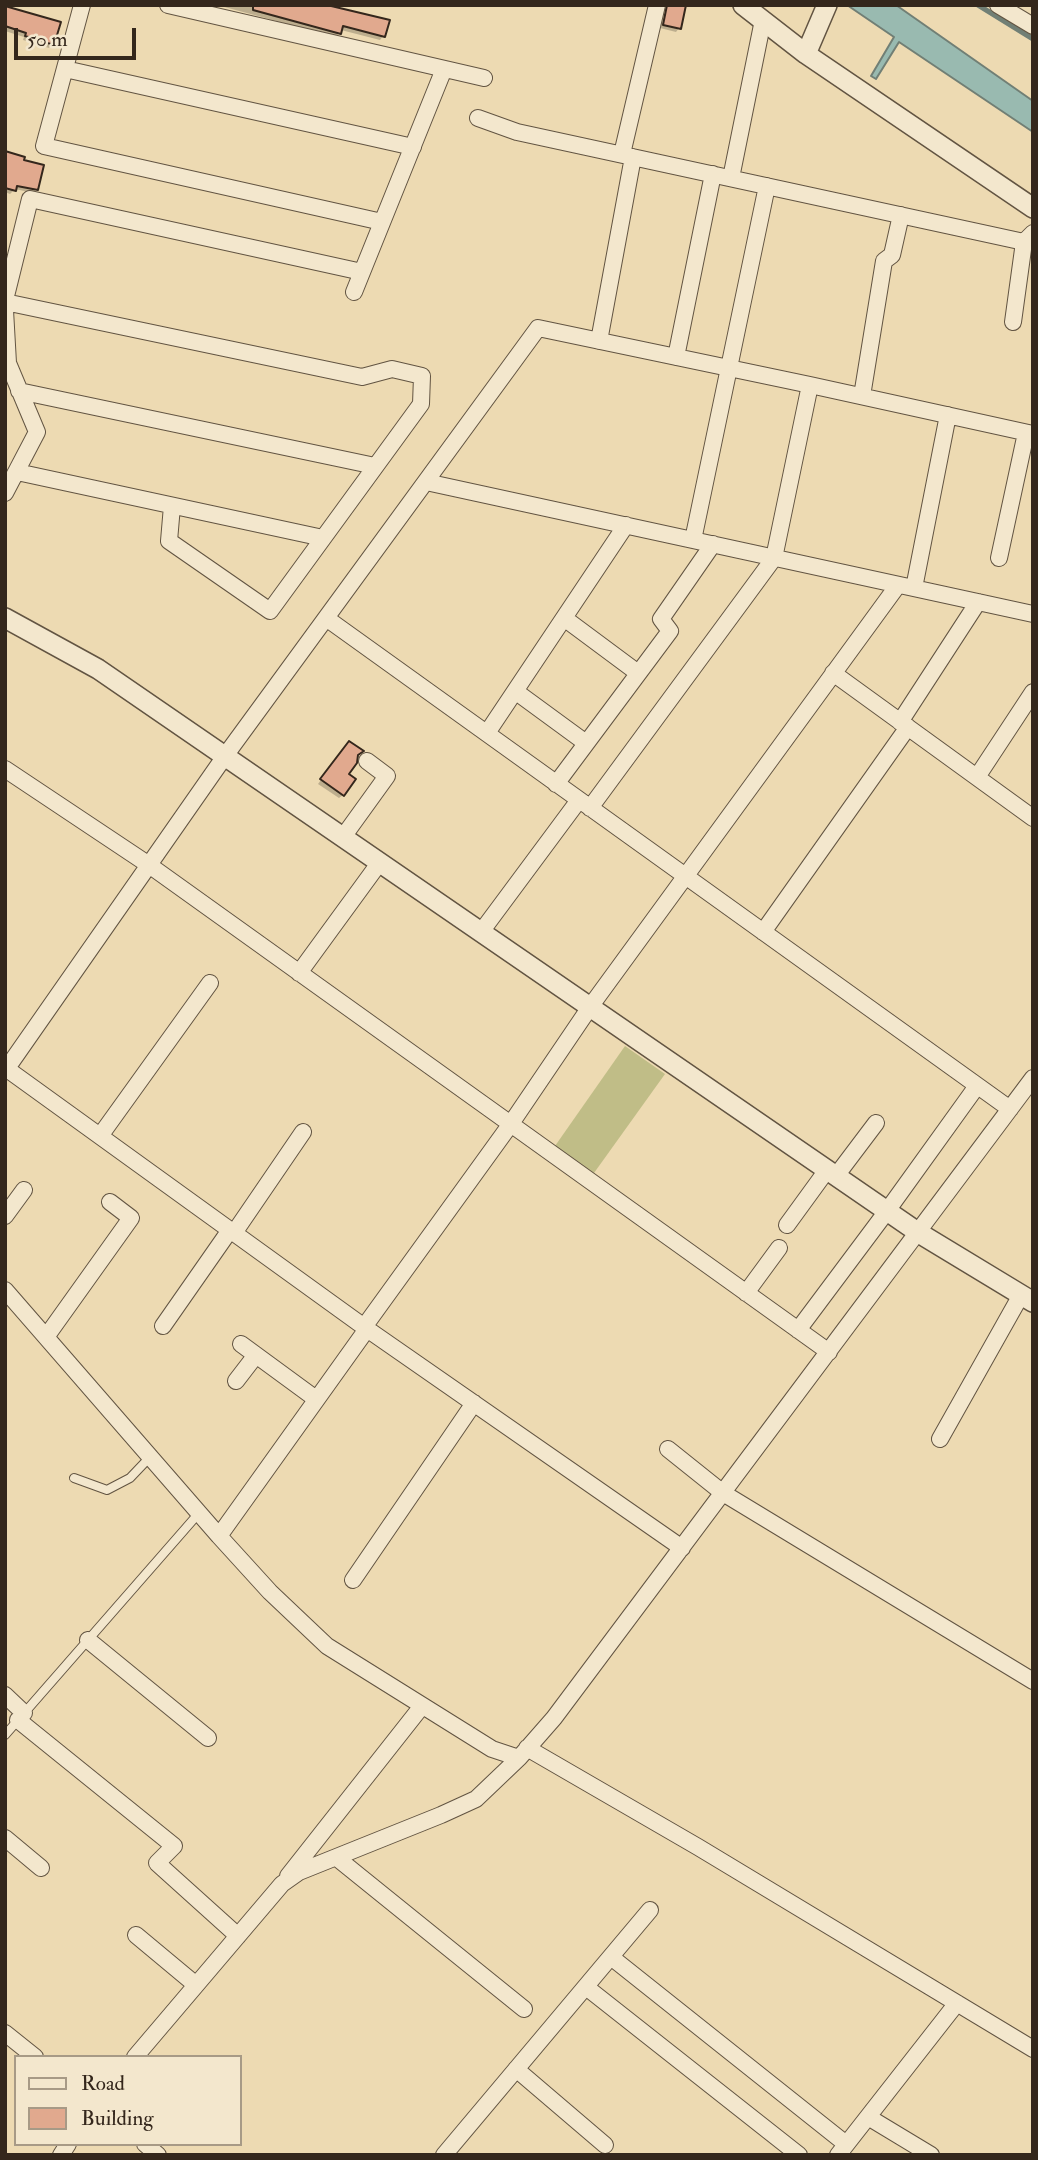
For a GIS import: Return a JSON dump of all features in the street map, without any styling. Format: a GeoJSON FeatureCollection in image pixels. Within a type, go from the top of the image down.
{"type":"FeatureCollection","features":[{"type":"Feature","properties":{"kind":"street"},"geometry":{"type":"LineString","coordinates":[[168,5],[484,78]]}},
{"type":"Feature","properties":{"kind":"street"},"geometry":{"type":"LineString","coordinates":[[599,341],[628,156],[657,5]]}},
{"type":"Feature","properties":{"kind":"street"},"geometry":{"type":"LineString","coordinates":[[743,5],[806,54],[1033,208]]}},
{"type":"Feature","properties":{"kind":"street"},"geometry":{"type":"LineString","coordinates":[[806,54],[827,5]]}},
{"type":"Feature","properties":{"kind":"street"},"geometry":{"type":"LineString","coordinates":[[998,5],[1033,26]]}},
{"type":"Feature","properties":{"kind":"street"},"geometry":{"type":"LineString","coordinates":[[76,7],[65,69],[44,146],[382,222]]}},
{"type":"Feature","properties":{"kind":"street"},"geometry":{"type":"LineString","coordinates":[[731,178],[763,20]]}},
{"type":"Feature","properties":{"kind":"street"},"geometry":{"type":"LineString","coordinates":[[65,69],[413,147]]}},
{"type":"Feature","properties":{"kind":"street"},"geometry":{"type":"LineString","coordinates":[[354,292],[444,69]]}},
{"type":"Feature","properties":{"kind":"street"},"geometry":{"type":"LineString","coordinates":[[478,118],[517,132],[901,215],[1028,237],[1013,322]]}},
{"type":"Feature","properties":{"kind":"street"},"geometry":{"type":"LineString","coordinates":[[676,357],[713,174]]}},
{"type":"Feature","properties":{"kind":"street"},"geometry":{"type":"LineString","coordinates":[[693,540],[767,186]]}},
{"type":"Feature","properties":{"kind":"street"},"geometry":{"type":"LineString","coordinates":[[172,506],[169,541],[270,611],[421,404],[422,376],[392,369],[362,377],[5,301],[12,244],[30,199],[362,272]]}},
{"type":"Feature","properties":{"kind":"street"},"geometry":{"type":"LineString","coordinates":[[862,396],[884,261],[891,255],[901,215]]}},
{"type":"Feature","properties":{"kind":"street"},"geometry":{"type":"LineString","coordinates":[[5,310],[6,363],[37,432],[5,494]]}},
{"type":"Feature","properties":{"kind":"street"},"geometry":{"type":"LineString","coordinates":[[682,1548],[365,1328],[6,1070],[225,756],[538,328],[1030,433],[999,558]]}},
{"type":"Feature","properties":{"kind":"street"},"geometry":{"type":"LineString","coordinates":[[481,932],[584,804],[774,558],[810,384]]}},
{"type":"Feature","properties":{"kind":"street"},"geometry":{"type":"LineString","coordinates":[[19,391],[376,466]]}},
{"type":"Feature","properties":{"kind":"street"},"geometry":{"type":"LineString","coordinates":[[219,1536],[510,1125],[590,1007],[833,673],[906,586],[948,415]]}},
{"type":"Feature","properties":{"kind":"street"},"geometry":{"type":"LineString","coordinates":[[17,472],[323,538]]}},
{"type":"Feature","properties":{"kind":"street"},"geometry":{"type":"LineString","coordinates":[[426,482],[1033,614]]}},
{"type":"Feature","properties":{"kind":"street"},"geometry":{"type":"LineString","coordinates":[[487,733],[626,525]]}},
{"type":"Feature","properties":{"kind":"street"},"geometry":{"type":"LineString","coordinates":[[556,784],[670,631],[661,619],[713,544]]}},
{"type":"Feature","properties":{"kind":"street"},"geometry":{"type":"LineString","coordinates":[[763,932],[904,725],[978,602]]}},
{"type":"Feature","properties":{"kind":"street"},"geometry":{"type":"LineString","coordinates":[[5,618],[98,669],[919,1233],[1027,1298],[940,1439]]}},
{"type":"Feature","properties":{"kind":"street"},"geometry":{"type":"LineString","coordinates":[[326,618],[1010,1109]]}},
{"type":"Feature","properties":{"kind":"street"},"geometry":{"type":"LineString","coordinates":[[564,618],[638,673]]}},
{"type":"Feature","properties":{"kind":"street"},"geometry":{"type":"LineString","coordinates":[[833,673],[1033,818]]}},
{"type":"Feature","properties":{"kind":"street"},"geometry":{"type":"LineString","coordinates":[[515,691],[586,743]]}},
{"type":"Feature","properties":{"kind":"street"},"geometry":{"type":"LineString","coordinates":[[977,777],[1033,692]]}},
{"type":"Feature","properties":{"kind":"street"},"geometry":{"type":"LineString","coordinates":[[343,837],[387,776],[367,761]]}},
{"type":"Feature","properties":{"kind":"street"},"geometry":{"type":"LineString","coordinates":[[5,769],[149,865],[829,1352]]}},
{"type":"Feature","properties":{"kind":"street"},"geometry":{"type":"LineString","coordinates":[[299,973],[380,862]]}},
{"type":"Feature","properties":{"kind":"street"},"geometry":{"type":"LineString","coordinates":[[100,1136],[210,983]]}},
{"type":"Feature","properties":{"kind":"street"},"geometry":{"type":"LineString","coordinates":[[282,1884],[299,1872],[476,1799],[523,1753],[554,1718],[1033,1078]]}},
{"type":"Feature","properties":{"kind":"street"},"geometry":{"type":"LineString","coordinates":[[798,1330],[977,1086]]}},
{"type":"Feature","properties":{"kind":"street"},"geometry":{"type":"LineString","coordinates":[[787,1225],[876,1123]]}},
{"type":"Feature","properties":{"kind":"street"},"geometry":{"type":"LineString","coordinates":[[163,1326],[303,1132]]}},
{"type":"Feature","properties":{"kind":"street"},"geometry":{"type":"LineString","coordinates":[[5,1216],[24,1191]]}},
{"type":"Feature","properties":{"kind":"street"},"geometry":{"type":"LineString","coordinates":[[46,1337],[131,1218],[110,1202]]}},
{"type":"Feature","properties":{"kind":"street"},"geometry":{"type":"LineString","coordinates":[[746,1293],[779,1248]]}},
{"type":"Feature","properties":{"kind":"street"},"geometry":{"type":"LineString","coordinates":[[5,1290],[219,1536],[270,1592],[327,1646],[492,1749],[523,1753],[1033,2049]]}},
{"type":"Feature","properties":{"kind":"street"},"geometry":{"type":"LineString","coordinates":[[241,1344],[316,1399]]}},
{"type":"Feature","properties":{"kind":"street"},"geometry":{"type":"LineString","coordinates":[[236,1381],[256,1355]]}},
{"type":"Feature","properties":{"kind":"street"},"geometry":{"type":"LineString","coordinates":[[353,1580],[474,1404]]}},
{"type":"Feature","properties":{"kind":"street"},"geometry":{"type":"LineString","coordinates":[[668,1449],[723,1493],[1033,1681]]}},
{"type":"Feature","properties":{"kind":"street"},"geometry":{"type":"LineString","coordinates":[[88,1640],[208,1738]]}},
{"type":"Feature","properties":{"kind":"street"},"geometry":{"type":"LineString","coordinates":[[5,1695],[21,1716],[174,1846],[157,1864],[238,1936]]}},
{"type":"Feature","properties":{"kind":"street"},"geometry":{"type":"LineString","coordinates":[[137,2055],[282,1884],[422,1706]]}},
{"type":"Feature","properties":{"kind":"street"},"geometry":{"type":"LineString","coordinates":[[5,1838],[41,1868]]}},
{"type":"Feature","properties":{"kind":"street"},"geometry":{"type":"LineString","coordinates":[[337,1857],[524,2009]]}},
{"type":"Feature","properties":{"kind":"street"},"geometry":{"type":"LineString","coordinates":[[444,2155],[650,1910]]}},
{"type":"Feature","properties":{"kind":"street"},"geometry":{"type":"LineString","coordinates":[[136,1935],[196,1985]]}},
{"type":"Feature","properties":{"kind":"street"},"geometry":{"type":"LineString","coordinates":[[611,1957],[842,2149],[957,2003]]}},
{"type":"Feature","properties":{"kind":"street"},"geometry":{"type":"LineString","coordinates":[[586,1987],[799,2155]]}},
{"type":"Feature","properties":{"kind":"street"},"geometry":{"type":"LineString","coordinates":[[5,2033],[32,2055]]}},
{"type":"Feature","properties":{"kind":"street"},"geometry":{"type":"LineString","coordinates":[[516,2069],[605,2145]]}},
{"type":"Feature","properties":{"kind":"street"},"geometry":{"type":"LineString","coordinates":[[867,2117],[931,2155]]}},
{"type":"Feature","properties":{"kind":"lane"},"geometry":{"type":"LineString","coordinates":[[74,1478],[107,1490],[130,1478],[150,1457]]}},
{"type":"Feature","properties":{"kind":"lane"},"geometry":{"type":"LineString","coordinates":[[5,1735],[199,1513]]}},
{"type":"Feature","properties":{"kind":"shaded area"},"geometry":{"type":"Polygon","coordinates":[[[625,1046],[665,1074],[594,1173],[555,1146],[625,1046]]]}},
{"type":"Feature","properties":{"kind":"water"},"geometry":{"type":"Polygon","coordinates":[[[847,5],[896,5],[1033,101],[1033,132],[899,42],[876,79],[871,76],[894,37],[847,5]]]}},
{"type":"Feature","properties":{"kind":"building"},"geometry":{"type":"Polygon","coordinates":[[[253,5],[327,5],[390,20],[385,37],[343,26],[341,34],[253,10],[253,5]]]}},
{"type":"Feature","properties":{"kind":"building"},"geometry":{"type":"Polygon","coordinates":[[[667,5],[686,5],[681,29],[663,25],[667,5]]]}},
{"type":"Feature","properties":{"kind":"building"},"geometry":{"type":"Polygon","coordinates":[[[5,6],[61,22],[54,45],[5,26],[5,6]]]}},
{"type":"Feature","properties":{"kind":"building"},"geometry":{"type":"Polygon","coordinates":[[[5,151],[44,165],[38,190],[17,186],[16,191],[5,188],[5,151]]]}},
{"type":"Feature","properties":{"kind":"building"},"geometry":{"type":"Polygon","coordinates":[[[349,741],[364,751],[358,755],[357,763],[349,774],[356,779],[344,796],[320,779],[349,741]]]}},
{"type":"Feature","properties":{"kind":"waterway"},"geometry":{"type":"LineString","coordinates":[[978,5],[1033,39]]}}]}
